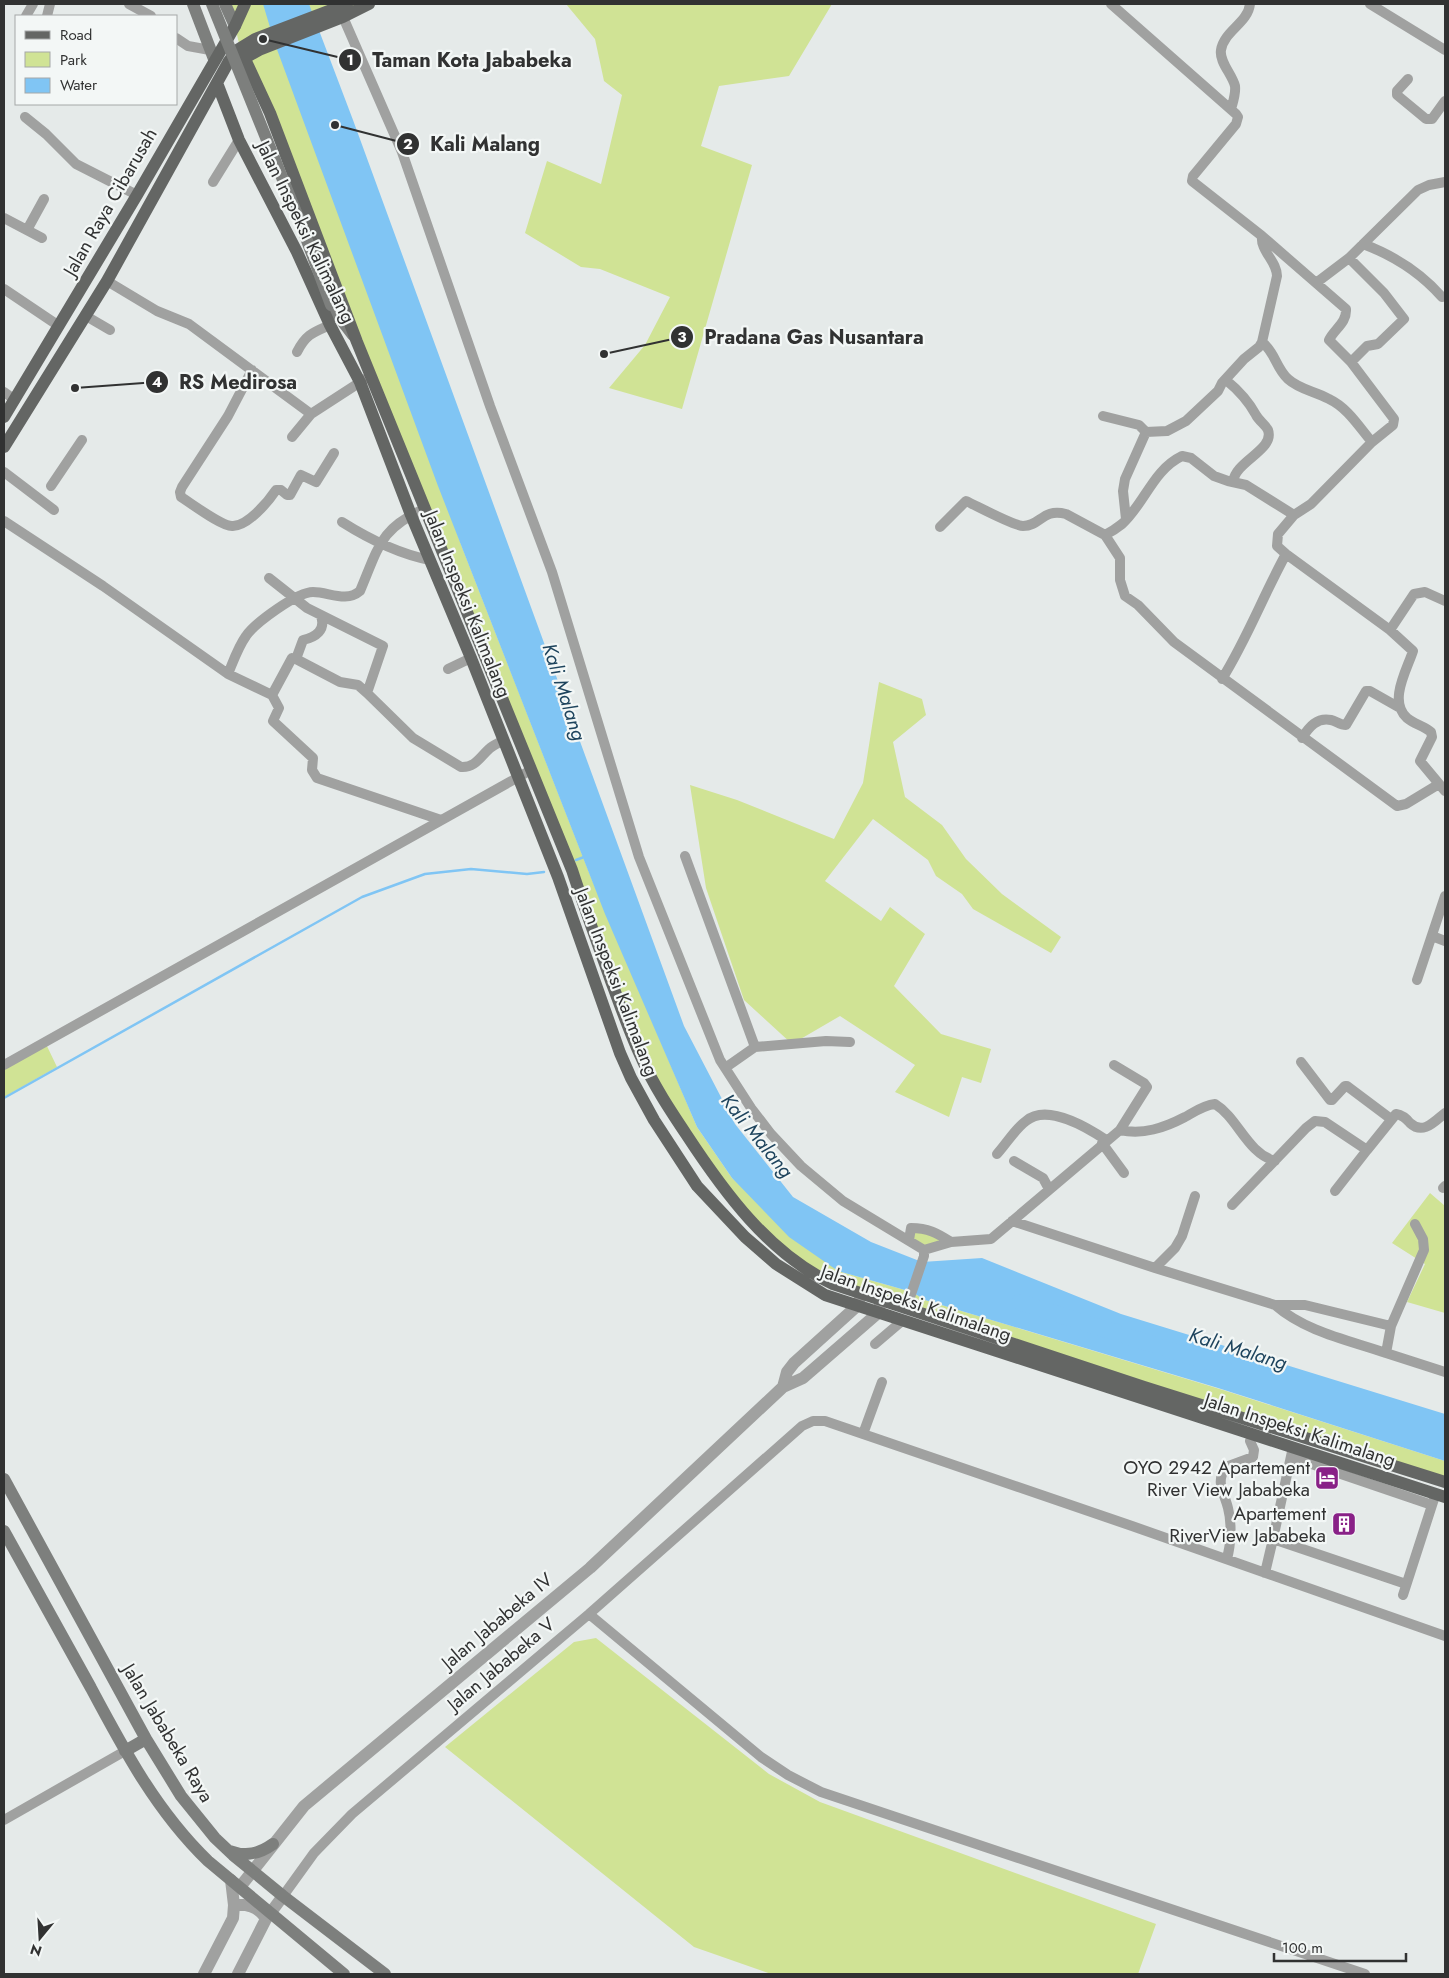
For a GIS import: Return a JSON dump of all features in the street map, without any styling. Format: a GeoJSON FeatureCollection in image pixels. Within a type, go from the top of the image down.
{"type":"FeatureCollection","features":[{"type":"Feature","properties":{"kind":"main road"},"geometry":{"type":"LineString","coordinates":[[194,4],[212,54]]}},
{"type":"Feature","properties":{"kind":"main road"},"geometry":{"type":"LineString","coordinates":[[212,4],[302,227],[332,307],[340,344]]}},
{"type":"Feature","properties":{"kind":"main road"},"geometry":{"type":"LineString","coordinates":[[225,4],[235,26]]}},
{"type":"Feature","properties":{"kind":"main road","name":"Jalan Raya Cibarusah"},"geometry":{"type":"LineString","coordinates":[[4,447],[86,316],[237,50],[257,45],[324,18],[348,4]]}},
{"type":"Feature","properties":{"kind":"main road","name":"Jalan Raya Cibarusah"},"geometry":{"type":"LineString","coordinates":[[324,18],[343,17],[369,4]]}},
{"type":"Feature","properties":{"kind":"main road","name":"Jalan Raya Cibarusah"},"geometry":{"type":"LineString","coordinates":[[4,417],[137,195],[212,54],[235,26],[244,6]]}},
{"type":"Feature","properties":{"kind":"main road","name":"Jalan Raya Cibarusah"},"geometry":{"type":"LineString","coordinates":[[219,79],[257,45]]}},
{"type":"Feature","properties":{"kind":"main road","name":"Jalan Inspeksi Kalimalang"},"geometry":{"type":"LineString","coordinates":[[244,57],[273,122],[357,342],[366,379],[411,515],[504,740],[570,910],[620,1053],[634,1083],[654,1120],[697,1186],[745,1237],[795,1277],[825,1295],[839,1293]]}},
{"type":"Feature","properties":{"kind":"main road","name":"Jalan Inspeksi Kalimalang"},"geometry":{"type":"LineString","coordinates":[[219,79],[240,140],[297,252],[330,326],[340,344],[366,379],[425,509],[572,870],[626,1022],[650,1076],[710,1170],[752,1223],[796,1261],[825,1280],[839,1293],[1253,1434],[1292,1452],[1438,1499]]}},
{"type":"Feature","properties":{"kind":"main road"},"geometry":{"type":"LineString","coordinates":[[332,307],[357,342]]}},
{"type":"Feature","properties":{"kind":"main road"},"geometry":{"type":"LineString","coordinates":[[450,607],[463,601]]}},
{"type":"Feature","properties":{"kind":"main road"},"geometry":{"type":"LineString","coordinates":[[482,685],[494,680]]}},
{"type":"Feature","properties":{"kind":"main road"},"geometry":{"type":"LineString","coordinates":[[634,1083],[650,1076]]}},
{"type":"Feature","properties":{"kind":"main road","name":"Jalan Inspeksi Kalimalang"},"geometry":{"type":"LineString","coordinates":[[904,1315],[1144,1387],[1445,1482]]}},
{"type":"Feature","properties":{"kind":"main road","name":"Jalan Jababeka Raya"},"geometry":{"type":"LineString","coordinates":[[4,1478],[146,1739],[181,1796],[215,1838],[252,1871],[385,1974]]}},
{"type":"Feature","properties":{"kind":"main road"},"geometry":{"type":"LineString","coordinates":[[4,1531],[125,1750],[170,1820],[190,1844],[269,1916],[344,1974]]}},
{"type":"Feature","properties":{"kind":"main road"},"geometry":{"type":"LineString","coordinates":[[125,1750],[146,1739]]}},
{"type":"Feature","properties":{"kind":"main road"},"geometry":{"type":"LineString","coordinates":[[228,1850],[246,1854],[265,1850],[273,1844]]}},
{"type":"Feature","properties":{"kind":"street"},"geometry":{"type":"LineString","coordinates":[[27,15],[33,4]]}},
{"type":"Feature","properties":{"kind":"street"},"geometry":{"type":"LineString","coordinates":[[129,4],[149,15]]}},
{"type":"Feature","properties":{"kind":"street"},"geometry":{"type":"LineString","coordinates":[[1111,4],[1238,117],[1236,124],[1192,176],[1192,181],[1262,236],[1346,309],[1343,321],[1332,333],[1329,340],[1351,362],[1394,419],[1393,425],[1372,442],[1311,504],[1294,516],[1278,534],[1278,546],[1286,554],[1390,630],[1414,651],[1400,690],[1398,700],[1400,708]]}},
{"type":"Feature","properties":{"kind":"street"},"geometry":{"type":"LineString","coordinates":[[1231,110],[1235,94],[1234,86],[1222,59],[1221,50],[1225,41],[1246,17],[1250,4]]}},
{"type":"Feature","properties":{"kind":"street"},"geometry":{"type":"LineString","coordinates":[[1370,4],[1445,50]]}},
{"type":"Feature","properties":{"kind":"street"},"geometry":{"type":"LineString","coordinates":[[343,17],[402,152],[490,406],[552,572],[639,857],[725,1068],[750,1108],[801,1166],[843,1201],[909,1240],[924,1254]]}},
{"type":"Feature","properties":{"kind":"street"},"geometry":{"type":"LineString","coordinates":[[178,39],[188,46],[212,54]]}},
{"type":"Feature","properties":{"kind":"street"},"geometry":{"type":"LineString","coordinates":[[1408,79],[1397,91],[1398,97],[1426,119],[1432,118],[1445,101]]}},
{"type":"Feature","properties":{"kind":"street"},"geometry":{"type":"LineString","coordinates":[[25,117],[46,134],[76,164],[137,195]]}},
{"type":"Feature","properties":{"kind":"street"},"geometry":{"type":"LineString","coordinates":[[213,182],[240,140]]}},
{"type":"Feature","properties":{"kind":"street"},"geometry":{"type":"LineString","coordinates":[[1316,283],[1349,258],[1418,190],[1425,186],[1445,182]]}},
{"type":"Feature","properties":{"kind":"street"},"geometry":{"type":"LineString","coordinates":[[27,230],[44,199]]}},
{"type":"Feature","properties":{"kind":"street"},"geometry":{"type":"LineString","coordinates":[[4,218],[42,238]]}},
{"type":"Feature","properties":{"kind":"street"},"geometry":{"type":"LineString","coordinates":[[1103,416],[1139,425],[1146,432],[1167,431],[1182,424],[1218,391],[1262,342],[1277,276],[1276,267],[1262,244],[1262,236]]}},
{"type":"Feature","properties":{"kind":"street"},"geometry":{"type":"LineString","coordinates":[[1363,244],[1390,255],[1415,270],[1442,297]]}},
{"type":"Feature","properties":{"kind":"street"},"geometry":{"type":"LineString","coordinates":[[1349,258],[1384,293],[1404,319],[1378,344],[1368,346],[1351,362]]}},
{"type":"Feature","properties":{"kind":"street"},"geometry":{"type":"LineString","coordinates":[[107,280],[157,311],[189,324],[311,414]]}},
{"type":"Feature","properties":{"kind":"street"},"geometry":{"type":"LineString","coordinates":[[4,289],[59,326]]}},
{"type":"Feature","properties":{"kind":"street"},"geometry":{"type":"LineString","coordinates":[[86,316],[110,330]]}},
{"type":"Feature","properties":{"kind":"street"},"geometry":{"type":"LineString","coordinates":[[297,352],[300,346],[316,330],[330,326]]}},
{"type":"Feature","properties":{"kind":"street"},"geometry":{"type":"LineString","coordinates":[[1262,342],[1272,352],[1281,371],[1288,379],[1298,386],[1335,402],[1351,416],[1372,442]]}},
{"type":"Feature","properties":{"kind":"street"},"geometry":{"type":"LineString","coordinates":[[252,370],[228,416],[182,487],[181,497],[226,525],[237,526],[253,515],[278,489],[290,495],[301,475],[316,482],[334,453]]}},
{"type":"Feature","properties":{"kind":"street"},"geometry":{"type":"LineString","coordinates":[[292,437],[311,414],[366,379]]}},
{"type":"Feature","properties":{"kind":"street"},"geometry":{"type":"LineString","coordinates":[[1226,380],[1252,408],[1269,433],[1268,439],[1262,447],[1236,470],[1233,482]]}},
{"type":"Feature","properties":{"kind":"street"},"geometry":{"type":"LineString","coordinates":[[4,392],[15,400]]}},
{"type":"Feature","properties":{"kind":"street"},"geometry":{"type":"LineString","coordinates":[[1126,519],[1123,491],[1125,479],[1146,432]]}},
{"type":"Feature","properties":{"kind":"street"},"geometry":{"type":"LineString","coordinates":[[51,486],[82,440]]}},
{"type":"Feature","properties":{"kind":"street"},"geometry":{"type":"LineString","coordinates":[[1105,535],[1122,524],[1163,470],[1172,461],[1182,456],[1191,458],[1214,476],[1246,485],[1294,516]]}},
{"type":"Feature","properties":{"kind":"street"},"geometry":{"type":"LineString","coordinates":[[4,472],[54,510]]}},
{"type":"Feature","properties":{"kind":"street"},"geometry":{"type":"LineString","coordinates":[[940,527],[966,501],[1017,525],[1033,524],[1047,514],[1060,512],[1066,514],[1105,535],[1120,558],[1120,580],[1125,596],[1138,605],[1174,642],[1302,738],[1398,806],[1442,787],[1420,761],[1432,737],[1431,732],[1409,719],[1400,708],[1370,691],[1366,691],[1346,725],[1331,720],[1317,721],[1302,738]]}},
{"type":"Feature","properties":{"kind":"street"},"geometry":{"type":"LineString","coordinates":[[228,674],[248,634],[292,598],[311,592],[344,598],[357,593],[380,544],[394,527],[411,515],[425,509]]}},
{"type":"Feature","properties":{"kind":"street"},"geometry":{"type":"LineString","coordinates":[[4,520],[103,586],[228,674],[272,694],[279,708],[273,721],[313,758],[312,770],[317,778],[441,820]]}},
{"type":"Feature","properties":{"kind":"street"},"geometry":{"type":"LineString","coordinates":[[342,522],[380,544],[417,558],[430,560]]}},
{"type":"Feature","properties":{"kind":"street"},"geometry":{"type":"LineString","coordinates":[[1222,679],[1254,623],[1266,591],[1286,554]]}},
{"type":"Feature","properties":{"kind":"street"},"geometry":{"type":"LineString","coordinates":[[269,578],[292,598],[321,616],[383,646],[367,693]]}},
{"type":"Feature","properties":{"kind":"street"},"geometry":{"type":"LineString","coordinates":[[1390,630],[1414,594],[1425,592],[1445,601]]}},
{"type":"Feature","properties":{"kind":"street"},"geometry":{"type":"LineString","coordinates":[[296,659],[303,640],[313,638],[320,632],[321,616]]}},
{"type":"Feature","properties":{"kind":"street"},"geometry":{"type":"LineString","coordinates":[[272,694],[292,658],[318,669],[340,682],[358,685],[413,738],[461,766],[471,766],[488,749],[504,740]]}},
{"type":"Feature","properties":{"kind":"street"},"geometry":{"type":"LineString","coordinates":[[448,668],[471,658]]}},
{"type":"Feature","properties":{"kind":"street"},"geometry":{"type":"LineString","coordinates":[[4,1065],[531,770]]}},
{"type":"Feature","properties":{"kind":"street"},"geometry":{"type":"LineString","coordinates":[[685,856],[755,1047]]}},
{"type":"Feature","properties":{"kind":"street"},"geometry":{"type":"LineString","coordinates":[[1418,980],[1445,896]]}},
{"type":"Feature","properties":{"kind":"street"},"geometry":{"type":"LineString","coordinates":[[1432,936],[1445,941]]}},
{"type":"Feature","properties":{"kind":"street"},"geometry":{"type":"LineString","coordinates":[[725,1068],[755,1047],[826,1041],[850,1042]]}},
{"type":"Feature","properties":{"kind":"street"},"geometry":{"type":"LineString","coordinates":[[1301,1062],[1330,1100],[1347,1086],[1391,1119]]}},
{"type":"Feature","properties":{"kind":"street"},"geometry":{"type":"LineString","coordinates":[[875,1344],[904,1315],[924,1254],[951,1242],[991,1238],[1120,1130],[1147,1087],[1144,1083],[1114,1065]]}},
{"type":"Feature","properties":{"kind":"street"},"geometry":{"type":"LineString","coordinates":[[1120,1130],[1143,1132],[1154,1130],[1204,1107],[1215,1104],[1259,1154],[1275,1161]]}},
{"type":"Feature","properties":{"kind":"street"},"geometry":{"type":"LineString","coordinates":[[1334,1191],[1396,1114],[1400,1114],[1413,1125],[1422,1129],[1428,1128],[1445,1114]]}},
{"type":"Feature","properties":{"kind":"street"},"geometry":{"type":"LineString","coordinates":[[998,1154],[1026,1121],[1040,1115],[1070,1120],[1087,1127],[1104,1142],[1124,1173]]}},
{"type":"Feature","properties":{"kind":"street"},"geometry":{"type":"LineString","coordinates":[[1232,1205],[1306,1128],[1319,1120],[1367,1150]]}},
{"type":"Feature","properties":{"kind":"street"},"geometry":{"type":"LineString","coordinates":[[1014,1162],[1043,1178],[1049,1189]]}},
{"type":"Feature","properties":{"kind":"street"},"geometry":{"type":"LineString","coordinates":[[1155,1268],[1174,1248],[1182,1236],[1195,1196]]}},
{"type":"Feature","properties":{"kind":"street"},"geometry":{"type":"LineString","coordinates":[[1012,1221],[1275,1305],[1305,1305],[1391,1326]]}},
{"type":"Feature","properties":{"kind":"street"},"geometry":{"type":"LineString","coordinates":[[1386,1353],[1391,1326],[1424,1250],[1423,1239],[1416,1224]]}},
{"type":"Feature","properties":{"kind":"street"},"geometry":{"type":"LineString","coordinates":[[909,1240],[911,1228],[923,1228],[951,1242]]}},
{"type":"Feature","properties":{"kind":"street","name":"Jalan Jababeka IV"},"geometry":{"type":"LineString","coordinates":[[783,1387],[787,1372],[794,1363],[859,1300]]}},
{"type":"Feature","properties":{"kind":"street"},"geometry":{"type":"LineString","coordinates":[[1275,1305],[1289,1317],[1302,1324],[1445,1372]]}},
{"type":"Feature","properties":{"kind":"street","name":"Jalan Jababeka IV"},"geometry":{"type":"LineString","coordinates":[[236,1884],[252,1871],[304,1806],[590,1568],[783,1387],[803,1378],[880,1307]]}},
{"type":"Feature","properties":{"kind":"street"},"geometry":{"type":"LineString","coordinates":[[882,1382],[863,1434],[1445,1636]]}},
{"type":"Feature","properties":{"kind":"street","name":"Jalan Jababeka V"},"geometry":{"type":"LineString","coordinates":[[238,1974],[282,1896],[314,1853],[352,1814],[589,1614],[802,1426],[813,1421],[825,1421],[863,1434]]}},
{"type":"Feature","properties":{"kind":"street"},"geometry":{"type":"LineString","coordinates":[[1227,1559],[1230,1525],[1228,1508],[1220,1486],[1221,1477],[1226,1467],[1253,1457],[1254,1450],[1250,1440],[1253,1434]]}},
{"type":"Feature","properties":{"kind":"street"},"geometry":{"type":"LineString","coordinates":[[1265,1572],[1292,1452]]}},
{"type":"Feature","properties":{"kind":"street"},"geometry":{"type":"LineString","coordinates":[[1403,1595],[1438,1499]]}},
{"type":"Feature","properties":{"kind":"street"},"geometry":{"type":"LineString","coordinates":[[1273,1539],[1406,1584]]}},
{"type":"Feature","properties":{"kind":"street"},"geometry":{"type":"LineString","coordinates":[[589,1614],[762,1757],[788,1775],[821,1792],[1365,1974]]}},
{"type":"Feature","properties":{"kind":"street"},"geometry":{"type":"LineString","coordinates":[[4,1820],[125,1750]]}},
{"type":"Feature","properties":{"kind":"street"},"geometry":{"type":"LineString","coordinates":[[204,1974],[232,1918],[236,1884]]}},
{"type":"Feature","properties":{"kind":"street"},"geometry":{"type":"LineString","coordinates":[[234,1906],[249,1905],[269,1916]]}},
{"type":"Feature","properties":{"kind":"green space"},"geometry":{"type":"Polygon","coordinates":[[[225,4],[369,4],[277,44],[462,547],[592,880],[697,1127],[732,1178],[838,1271],[912,1292],[925,1300],[1223,1390],[1445,1461],[1445,1482],[833,1284],[753,1223],[666,1103],[240,48],[235,26],[225,4]]]}},
{"type":"Feature","properties":{"kind":"green space"},"geometry":{"type":"Polygon","coordinates":[[[566,4],[832,4],[789,76],[719,86],[701,146],[752,165],[682,409],[609,388],[645,345],[670,297],[600,269],[581,267],[525,233],[547,161],[601,184],[622,95],[604,81],[595,39],[566,4]]]}},
{"type":"Feature","properties":{"kind":"green space"},"geometry":{"type":"Polygon","coordinates":[[[879,682],[922,699],[926,715],[893,742],[905,797],[942,825],[966,859],[1002,894],[1061,937],[1051,953],[973,909],[962,894],[936,876],[928,860],[873,819],[825,881],[881,921],[890,907],[925,934],[894,986],[941,1034],[991,1049],[981,1083],[962,1077],[949,1117],[895,1092],[915,1065],[840,1016],[792,1044],[744,1000],[706,888],[690,785],[737,800],[834,839],[863,783],[879,682]]]}},
{"type":"Feature","properties":{"kind":"green space"},"geometry":{"type":"Polygon","coordinates":[[[45,1042],[57,1067],[4,1097],[4,1065],[45,1042]]]}},
{"type":"Feature","properties":{"kind":"green space"},"geometry":{"type":"Polygon","coordinates":[[[1430,1193],[1445,1206],[1445,1313],[1407,1302],[1425,1264],[1392,1243],[1430,1193]]]}},
{"type":"Feature","properties":{"kind":"green space"},"geometry":{"type":"Polygon","coordinates":[[[911,1228],[951,1242],[924,1250],[909,1240],[911,1228]]]}},
{"type":"Feature","properties":{"kind":"green space"},"geometry":{"type":"Polygon","coordinates":[[[596,1638],[769,1774],[820,1802],[1156,1924],[1138,1974],[771,1974],[694,1947],[445,1747],[574,1642],[596,1638]]]}},
{"type":"Feature","properties":{"kind":"water"},"geometry":{"type":"Polygon","coordinates":[[[263,4],[309,4],[684,1026],[735,1124],[793,1197],[871,1242],[922,1262],[982,1258],[1121,1314],[1445,1414],[1445,1461],[1218,1388],[925,1300],[912,1292],[838,1271],[789,1237],[732,1178],[697,1127],[605,914],[438,486],[275,44],[263,4]]]}},
{"type":"Feature","properties":{"kind":"waterway"},"geometry":{"type":"LineString","coordinates":[[576,860],[584,857]]}},
{"type":"Feature","properties":{"kind":"waterway"},"geometry":{"type":"LineString","coordinates":[[4,1098],[362,897],[425,874],[471,869],[527,874],[544,872]]}},
{"type":"Feature","properties":{"kind":"waterway","name":"Kali Malang"},"geometry":{"type":"LineString","coordinates":[[1019,1302],[1224,1367]]}},
{"type":"Feature","properties":{"kind":"place","name":"Taman Kota Jababeka"},"geometry":{"type":"Point","coordinates":[263,39]}},
{"type":"Feature","properties":{"kind":"place","name":"Kali Malang"},"geometry":{"type":"Point","coordinates":[335,125]}},
{"type":"Feature","properties":{"kind":"place","name":"Pradana Gas Nusantara"},"geometry":{"type":"Point","coordinates":[604,354]}},
{"type":"Feature","properties":{"kind":"place","name":"RS Medirosa"},"geometry":{"type":"Point","coordinates":[75,388]}},
{"type":"Feature","properties":{"kind":"place","name":"OYO 2942 Apartement River View Jababeka"},"geometry":{"type":"Point","coordinates":[1327,1478]}},
{"type":"Feature","properties":{"kind":"place","name":"Apartement RiverView Jababeka"},"geometry":{"type":"Point","coordinates":[1344,1524]}}]}
